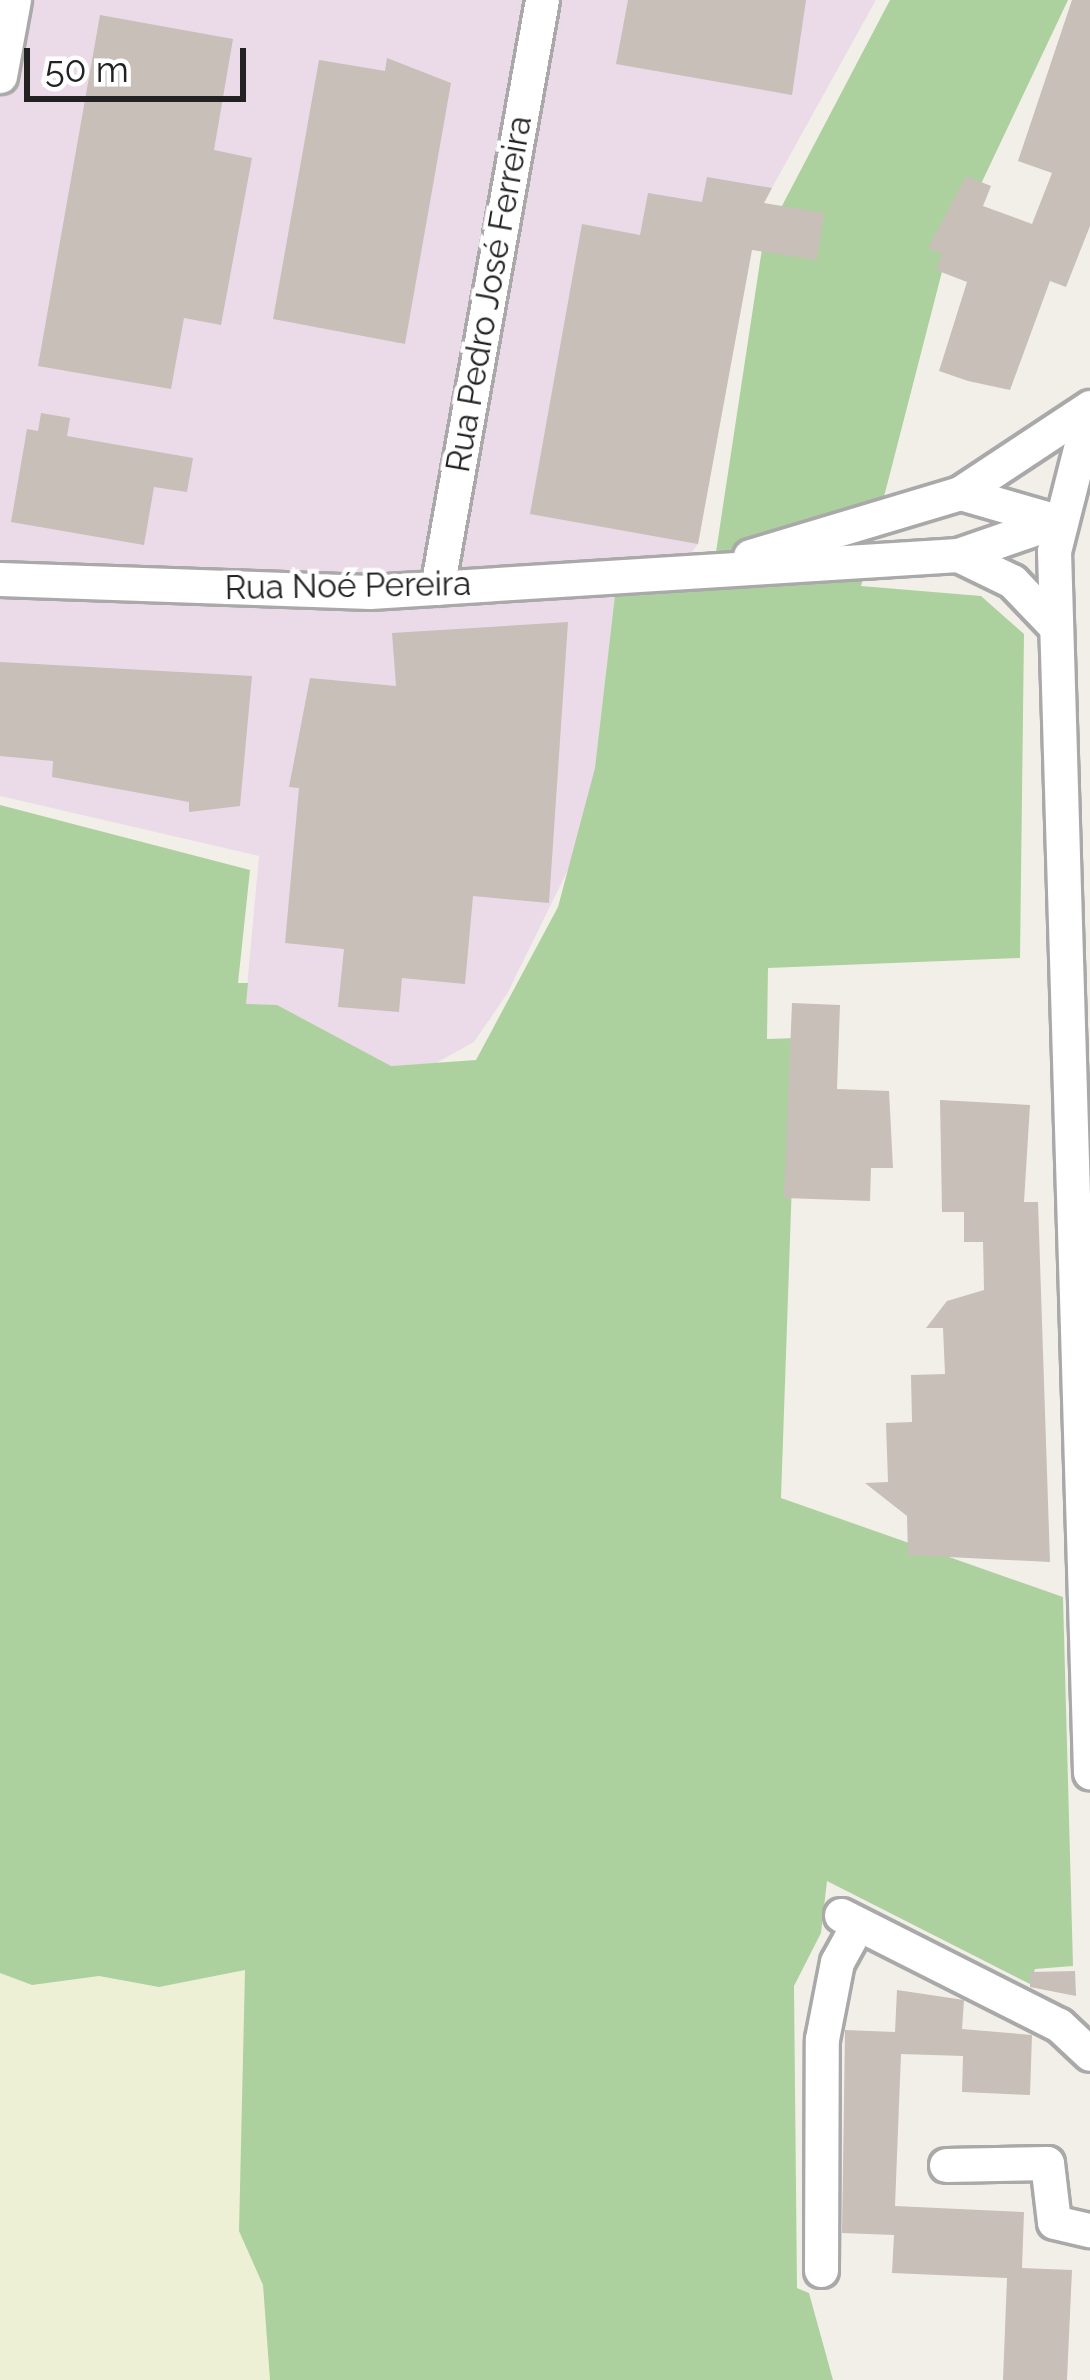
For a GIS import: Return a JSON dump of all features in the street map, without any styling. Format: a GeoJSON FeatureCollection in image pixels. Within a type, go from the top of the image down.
{"type":"FeatureCollection","features":[{"type":"Feature","properties":{"kind":"street"},"geometry":{"type":"LineString","coordinates":[[0,76],[14,0]]}},
{"type":"Feature","properties":{"kind":"street","name":"Rua Pedro José Ferreira"},"geometry":{"type":"LineString","coordinates":[[437,588],[542,0]]}},
{"type":"Feature","properties":{"kind":"street"},"geometry":{"type":"LineString","coordinates":[[1090,408],[1058,521],[1054,626],[1081,1212],[1090,1772]]}},
{"type":"Feature","properties":{"kind":"street","name":"Rua Noé Pereira"},"geometry":{"type":"LineString","coordinates":[[696,571],[959,493],[1090,408]]}},
{"type":"Feature","properties":{"kind":"street"},"geometry":{"type":"LineString","coordinates":[[959,493],[1058,521]]}},
{"type":"Feature","properties":{"kind":"street","name":"Rua Noé Pereira"},"geometry":{"type":"LineString","coordinates":[[0,579],[437,588],[958,555],[1058,521]]}},
{"type":"Feature","properties":{"kind":"street","name":"Rua Noé Pereira"},"geometry":{"type":"LineString","coordinates":[[958,555],[1012,581],[1054,626]]}},
{"type":"Feature","properties":{"kind":"street"},"geometry":{"type":"LineString","coordinates":[[821,2270],[822,2039],[848,1919],[1059,2025],[1090,2054]]}},
{"type":"Feature","properties":{"kind":"street"},"geometry":{"type":"LineString","coordinates":[[946,2165],[1047,2163],[1054,2222],[1090,2230]]}},
{"type":"Feature","properties":{"kind":"shaded area"},"geometry":{"type":"Polygon","coordinates":[[[0,0],[876,0],[758,213],[698,544],[647,611],[584,837],[507,994],[474,1042],[436,1063],[391,1066],[244,1020],[259,856],[0,796],[0,0]]]}},
{"type":"Feature","properties":{"kind":"green space"},"geometry":{"type":"Polygon","coordinates":[[[890,0],[1068,0],[945,260],[861,586],[981,596],[1024,634],[1020,958],[768,968],[767,1039],[797,1038],[781,1498],[1063,1597],[1073,1966],[1035,1969],[1030,1984],[827,1881],[821,1933],[794,1986],[797,2288],[809,2293],[833,2380],[270,2380],[263,2285],[239,2231],[245,1970],[159,1987],[99,1976],[32,1985],[0,1973],[0,805],[250,870],[238,983],[248,983],[246,1004],[277,1005],[391,1066],[476,1060],[558,907],[595,768],[616,587],[711,585],[763,242],[890,0]]]}},
{"type":"Feature","properties":{"kind":"green space"},"geometry":{"type":"Polygon","coordinates":[[[246,1955],[284,2380],[0,2380],[0,1957],[246,1955]]]}},
{"type":"Feature","properties":{"kind":"building"},"geometry":{"type":"Polygon","coordinates":[[[628,0],[806,0],[792,95],[616,64],[628,0]]]}},
{"type":"Feature","properties":{"kind":"building"},"geometry":{"type":"Polygon","coordinates":[[[1072,0],[1090,0],[1090,226],[1066,287],[1050,281],[1010,390],[968,381],[939,371],[967,282],[936,270],[942,254],[928,248],[966,176],[991,186],[983,206],[1032,224],[1052,173],[1018,161],[1072,0]]]}},
{"type":"Feature","properties":{"kind":"building"},"geometry":{"type":"Polygon","coordinates":[[[100,15],[233,39],[214,150],[252,158],[221,325],[184,318],[171,389],[38,366],[100,15]]]}},
{"type":"Feature","properties":{"kind":"building"},"geometry":{"type":"Polygon","coordinates":[[[387,58],[451,83],[405,344],[273,319],[319,60],[385,71],[387,58]]]}},
{"type":"Feature","properties":{"kind":"building"},"geometry":{"type":"Polygon","coordinates":[[[707,177],[772,188],[764,203],[824,213],[817,260],[752,250],[698,544],[530,514],[582,224],[640,235],[648,193],[702,202],[707,177]]]}},
{"type":"Feature","properties":{"kind":"building"},"geometry":{"type":"Polygon","coordinates":[[[41,413],[70,418],[67,436],[193,458],[187,492],[154,487],[144,545],[11,522],[27,429],[38,431],[41,413]]]}},
{"type":"Feature","properties":{"kind":"building"},"geometry":{"type":"Polygon","coordinates":[[[568,622],[549,903],[473,896],[465,984],[402,978],[399,1012],[338,1007],[344,949],[285,943],[299,788],[289,787],[310,678],[396,686],[392,633],[568,622]]]}},
{"type":"Feature","properties":{"kind":"building"},"geometry":{"type":"Polygon","coordinates":[[[0,662],[252,676],[240,806],[189,812],[189,802],[52,777],[53,761],[0,756],[0,662]]]}},
{"type":"Feature","properties":{"kind":"building"},"geometry":{"type":"Polygon","coordinates":[[[792,1003],[840,1005],[837,1089],[889,1091],[893,1168],[871,1168],[870,1201],[784,1198],[792,1003]]]}},
{"type":"Feature","properties":{"kind":"building"},"geometry":{"type":"Polygon","coordinates":[[[940,1100],[1030,1105],[1024,1202],[1038,1202],[1050,1562],[908,1555],[907,1516],[865,1483],[888,1482],[886,1423],[912,1422],[911,1375],[945,1374],[943,1328],[926,1328],[947,1301],[984,1290],[983,1242],[964,1242],[964,1212],[942,1212],[940,1100]]]}},
{"type":"Feature","properties":{"kind":"building"},"geometry":{"type":"Polygon","coordinates":[[[1075,1971],[1076,1996],[1030,1987],[1030,1972],[1075,1971]]]}},
{"type":"Feature","properties":{"kind":"building"},"geometry":{"type":"Polygon","coordinates":[[[897,1990],[964,2000],[962,2029],[1032,2035],[1030,2095],[962,2092],[963,2056],[901,2054],[895,2206],[1024,2212],[1022,2268],[1072,2270],[1067,2380],[1003,2380],[1007,2278],[892,2273],[894,2235],[842,2233],[845,2030],[895,2032],[897,1990]]]}}]}
